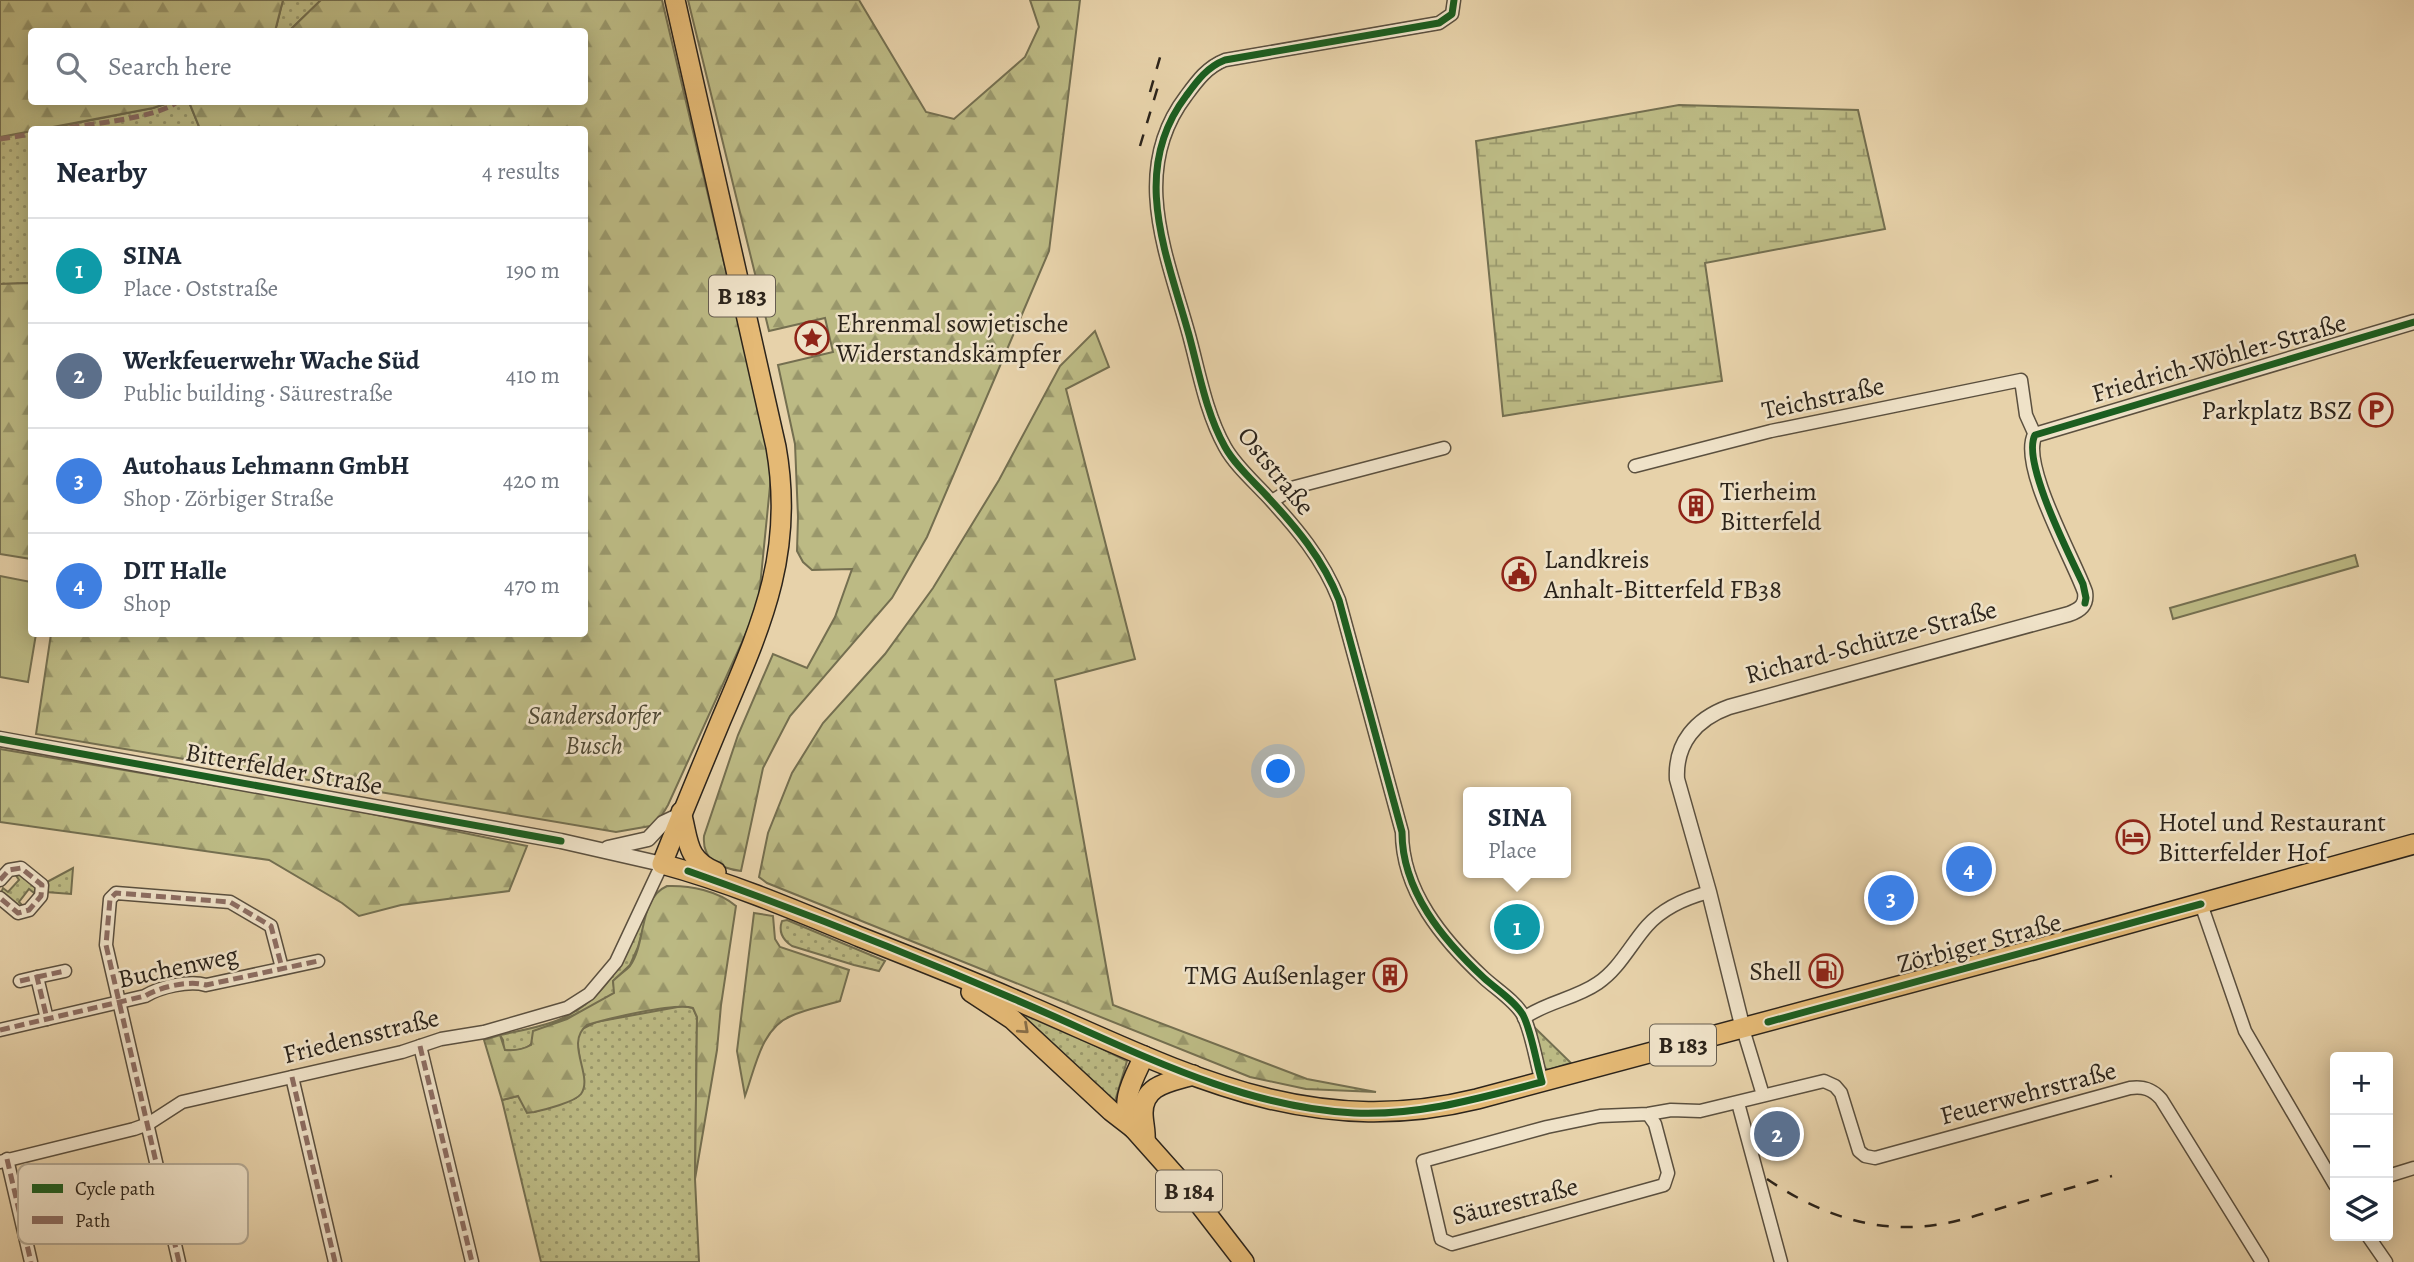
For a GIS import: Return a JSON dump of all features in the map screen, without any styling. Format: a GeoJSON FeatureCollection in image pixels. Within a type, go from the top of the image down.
{"type":"FeatureCollection","features":[{"type":"Feature","properties":{"kind":"main road","name":"B 183"},"geometry":{"type":"LineString","coordinates":[[675,0],[772,427],[782,499],[778,561],[765,613],[662,864],[762,898],[1144,1056]]}},
{"type":"Feature","properties":{"kind":"main road","name":"B 183"},"geometry":{"type":"LineString","coordinates":[[681,814],[692,855],[727,885]]}},
{"type":"Feature","properties":{"kind":"main road","name":"Zörbiger Straße"},"geometry":{"type":"LineString","coordinates":[[1144,1056],[1264,1099],[1303,1107],[1355,1113],[1391,1113],[1443,1107],[1743,1029],[2414,844]]}},
{"type":"Feature","properties":{"kind":"main road","name":"B 184"},"geometry":{"type":"LineString","coordinates":[[927,964],[943,979],[987,1001],[1012,1019],[1139,1135],[1204,1209],[1244,1262]]}},
{"type":"Feature","properties":{"kind":"main road"},"geometry":{"type":"LineString","coordinates":[[1139,1135],[1129,1122],[1126,1101],[1144,1056]]}},
{"type":"Feature","properties":{"kind":"main road"},"geometry":{"type":"LineString","coordinates":[[1139,1135],[1143,1109],[1149,1093],[1160,1084],[1193,1075]]}},
{"type":"Feature","properties":{"kind":"street","name":"Oststraße"},"geometry":{"type":"LineString","coordinates":[[1454,0],[1452,14],[1439,23],[1214,64],[1198,80],[1177,109],[1167,129],[1156,175],[1156,205],[1213,421],[1226,449],[1320,560],[1339,600],[1402,832],[1404,855],[1414,889],[1457,952],[1524,1018],[1542,1082]]}},
{"type":"Feature","properties":{"kind":"street","name":"Friedrich-Wöhler-Straße"},"geometry":{"type":"LineString","coordinates":[[2035,435],[2414,322]]}},
{"type":"Feature","properties":{"kind":"street","name":"Teichstraße"},"geometry":{"type":"LineString","coordinates":[[1635,466],[1771,431],[2021,380],[2026,415],[2035,435]]}},
{"type":"Feature","properties":{"kind":"street","name":"Richard-Schütze-Straße"},"geometry":{"type":"LineString","coordinates":[[1709,892],[1678,786],[1677,766],[1681,746],[1696,726],[1710,715],[1729,707],[2069,614],[2085,603],[2083,584],[2040,486],[2032,447],[2035,435]]}},
{"type":"Feature","properties":{"kind":"street"},"geometry":{"type":"LineString","coordinates":[[1272,501],[1295,487],[1444,448]]}},
{"type":"Feature","properties":{"kind":"street","name":"Bitterfelder Straße"},"geometry":{"type":"LineString","coordinates":[[0,739],[603,849],[662,864]]}},
{"type":"Feature","properties":{"kind":"street"},"geometry":{"type":"LineString","coordinates":[[603,849],[648,839],[663,823],[681,814]]}},
{"type":"Feature","properties":{"kind":"street","name":"Friedensstraße"},"geometry":{"type":"LineString","coordinates":[[4,1161],[126,1132],[148,1124],[182,1102],[548,1015],[567,1008],[589,994],[617,962],[662,864]]}},
{"type":"Feature","properties":{"kind":"street"},"geometry":{"type":"LineString","coordinates":[[0,880],[9,870],[21,868],[42,886],[41,896],[30,910],[18,913],[2,905]]}},
{"type":"Feature","properties":{"kind":"street"},"geometry":{"type":"LineString","coordinates":[[1524,1018],[1595,985],[1625,956],[1656,918],[1685,900],[1709,892],[1743,1029],[1763,1095]]}},
{"type":"Feature","properties":{"kind":"street"},"geometry":{"type":"LineString","coordinates":[[157,1164],[106,945],[110,899],[117,893],[230,902],[271,926],[282,968]]}},
{"type":"Feature","properties":{"kind":"street"},"geometry":{"type":"LineString","coordinates":[[2201,904],[2245,1031],[2331,1178]]}},
{"type":"Feature","properties":{"kind":"street","name":"Buchenweg"},"geometry":{"type":"LineString","coordinates":[[0,1030],[196,982],[206,985],[318,961]]}},
{"type":"Feature","properties":{"kind":"street"},"geometry":{"type":"LineString","coordinates":[[20,981],[65,971]]}},
{"type":"Feature","properties":{"kind":"street"},"geometry":{"type":"LineString","coordinates":[[37,977],[47,1019]]}},
{"type":"Feature","properties":{"kind":"street"},"geometry":{"type":"LineString","coordinates":[[420,1046],[472,1262]]}},
{"type":"Feature","properties":{"kind":"street"},"geometry":{"type":"LineString","coordinates":[[292,1077],[335,1262]]}},
{"type":"Feature","properties":{"kind":"street","name":"Feuerwehrstraße"},"geometry":{"type":"LineString","coordinates":[[1763,1095],[1819,1081],[1835,1086],[1843,1097],[1856,1146],[1862,1154],[1875,1158],[2130,1088],[2147,1088],[2161,1099],[2262,1262]]}},
{"type":"Feature","properties":{"kind":"street","name":"Säurestraße"},"geometry":{"type":"LineString","coordinates":[[1648,1114],[1655,1124],[1668,1173],[1664,1185],[1452,1244],[1441,1239],[1423,1161],[1560,1124],[1600,1116],[1671,1110],[1700,1111],[1763,1095]]}},
{"type":"Feature","properties":{"kind":"street"},"geometry":{"type":"LineString","coordinates":[[1738,1102],[1781,1262]]}},
{"type":"Feature","properties":{"kind":"street"},"geometry":{"type":"LineString","coordinates":[[4,1161],[18,1213]]}},
{"type":"Feature","properties":{"kind":"street"},"geometry":{"type":"LineString","coordinates":[[2393,1174],[2414,1168]]}},
{"type":"Feature","properties":{"kind":"street"},"geometry":{"type":"LineString","coordinates":[[2371,1241],[2386,1262]]}},
{"type":"Feature","properties":{"kind":"street"},"geometry":{"type":"LineString","coordinates":[[26,1244],[31,1262]]}},
{"type":"Feature","properties":{"kind":"street"},"geometry":{"type":"LineString","coordinates":[[175,1244],[179,1262]]}},
{"type":"Feature","properties":{"kind":"green space"},"geometry":{"type":"Polygon","coordinates":[[[0,0],[283,0],[276,28],[28,28],[28,105],[162,105],[58,126],[28,126],[28,132],[0,137],[0,0]]]}},
{"type":"Feature","properties":{"kind":"green space"},"geometry":{"type":"Polygon","coordinates":[[[283,0],[321,0],[292,28],[276,28],[283,0]]]}},
{"type":"Feature","properties":{"kind":"green space","name":"Sandersdorfer Busch"},"geometry":{"type":"Polygon","coordinates":[[[321,0],[662,0],[772,466],[758,607],[668,805],[656,825],[616,832],[36,734],[51,637],[588,637],[588,126],[199,126],[190,105],[588,105],[588,28],[292,28],[321,0]]]}},
{"type":"Feature","properties":{"kind":"green space"},"geometry":{"type":"Polygon","coordinates":[[[688,0],[859,0],[926,112],[954,119],[1025,57],[1039,27],[1030,0],[1080,0],[1049,251],[927,537],[892,598],[790,716],[763,768],[741,871],[719,865],[709,857],[704,844],[704,836],[738,735],[773,654],[807,668],[835,617],[852,569],[812,570],[803,562],[797,551],[795,444],[778,365],[833,352],[825,318],[769,331],[688,0]]]}},
{"type":"Feature","properties":{"kind":"green space"},"geometry":{"type":"Polygon","coordinates":[[[162,105],[190,105],[199,126],[61,126],[162,105]]]}},
{"type":"Feature","properties":{"kind":"green space"},"geometry":{"type":"Polygon","coordinates":[[[1679,105],[1858,110],[1885,229],[1705,263],[1722,381],[1503,416],[1476,141],[1679,105]]]}},
{"type":"Feature","properties":{"kind":"green space"},"geometry":{"type":"Polygon","coordinates":[[[28,132],[28,283],[0,284],[0,137],[28,132]]]}},
{"type":"Feature","properties":{"kind":"green space"},"geometry":{"type":"Polygon","coordinates":[[[28,283],[28,559],[0,554],[0,284],[28,283]]]}},
{"type":"Feature","properties":{"kind":"green space"},"geometry":{"type":"Polygon","coordinates":[[[1095,331],[1109,367],[1066,389],[1135,659],[1055,680],[1113,1005],[1307,1079],[1376,1092],[1306,1089],[1250,1077],[767,883],[759,877],[768,833],[792,773],[823,723],[885,654],[933,588],[999,480],[1060,366],[1095,331]]]}},
{"type":"Feature","properties":{"kind":"green space"},"geometry":{"type":"Polygon","coordinates":[[[2355,555],[2358,566],[2173,619],[2170,608],[2355,555]]]}},
{"type":"Feature","properties":{"kind":"green space"},"geometry":{"type":"Polygon","coordinates":[[[0,576],[28,581],[28,637],[36,637],[28,682],[0,677],[0,576]]]}},
{"type":"Feature","properties":{"kind":"green space"},"geometry":{"type":"Polygon","coordinates":[[[0,749],[324,804],[527,846],[509,891],[401,905],[359,916],[269,860],[0,822],[0,749]]]}},
{"type":"Feature","properties":{"kind":"green space"},"geometry":{"type":"Polygon","coordinates":[[[73,868],[71,894],[46,892],[47,882],[73,868]]]}},
{"type":"Feature","properties":{"kind":"green space"},"geometry":{"type":"Polygon","coordinates":[[[15,874],[19,874],[36,888],[34,893],[29,889],[19,902],[23,906],[19,908],[1,893],[3,888],[8,892],[19,880],[15,874]]]}},
{"type":"Feature","properties":{"kind":"green space"},"geometry":{"type":"Polygon","coordinates":[[[667,886],[703,890],[721,896],[736,906],[717,1050],[695,1179],[697,1017],[693,1008],[657,1009],[587,1025],[578,1041],[584,1078],[581,1094],[566,1103],[534,1112],[527,1113],[518,1096],[502,1100],[484,1040],[500,1035],[505,1050],[524,1048],[531,1045],[533,1031],[567,1019],[614,993],[613,981],[630,966],[635,956],[651,901],[667,886]]]}},
{"type":"Feature","properties":{"kind":"green space"},"geometry":{"type":"Polygon","coordinates":[[[651,899],[638,947],[630,965],[613,981],[615,993],[586,1010],[551,1025],[528,1047],[515,1051],[504,1050],[500,1035],[534,1028],[573,1013],[603,988],[625,955],[651,899]]]}},
{"type":"Feature","properties":{"kind":"green space"},"geometry":{"type":"Polygon","coordinates":[[[754,913],[773,916],[775,939],[780,947],[849,970],[840,1001],[791,1016],[773,1030],[760,1050],[745,1096],[737,1051],[754,913]]]}},
{"type":"Feature","properties":{"kind":"green space"},"geometry":{"type":"Polygon","coordinates":[[[787,920],[885,961],[879,971],[792,946],[781,932],[782,921],[787,920]]]}},
{"type":"Feature","properties":{"kind":"green space"},"geometry":{"type":"Polygon","coordinates":[[[1000,999],[1127,1061],[1113,1108],[1000,999]]]}},
{"type":"Feature","properties":{"kind":"green space"},"geometry":{"type":"Polygon","coordinates":[[[683,1006],[693,1008],[697,1017],[695,1179],[699,1262],[541,1262],[502,1100],[518,1096],[534,1112],[576,1098],[584,1086],[577,1041],[580,1030],[596,1022],[683,1006]]]}},
{"type":"Feature","properties":{"kind":"green space"},"geometry":{"type":"Polygon","coordinates":[[[1532,1025],[1571,1063],[1548,1070],[1544,1067],[1532,1025]]]}},
{"type":"Feature","properties":{"kind":"railway"},"geometry":{"type":"LineString","coordinates":[[1150,92],[1163,47]]}},
{"type":"Feature","properties":{"kind":"railway"},"geometry":{"type":"LineString","coordinates":[[1140,146],[1159,83]]}},
{"type":"Feature","properties":{"kind":"railway"},"geometry":{"type":"LineString","coordinates":[[1767,1179],[1806,1202],[1846,1218],[1912,1227],[1962,1220],[2112,1176]]}},
{"type":"Feature","properties":{"kind":"marked path"},"geometry":{"type":"LineString","coordinates":[[80,126],[137,117],[172,105]]}},
{"type":"Feature","properties":{"kind":"marked path"},"geometry":{"type":"LineString","coordinates":[[0,139],[28,135]]}},
{"type":"Feature","properties":{"kind":"marked path"},"geometry":{"type":"LineString","coordinates":[[0,880],[9,870],[21,868],[42,885],[41,896],[29,910],[18,913],[0,898]]}},
{"type":"Feature","properties":{"kind":"marked path"},"geometry":{"type":"LineString","coordinates":[[156,1164],[106,945],[110,899],[116,893],[230,902],[271,926],[282,968]]}},
{"type":"Feature","properties":{"kind":"marked path"},"geometry":{"type":"LineString","coordinates":[[0,1030],[145,996],[175,985],[206,985],[318,961]]}},
{"type":"Feature","properties":{"kind":"marked path"},"geometry":{"type":"LineString","coordinates":[[37,977],[65,971]]}},
{"type":"Feature","properties":{"kind":"marked path"},"geometry":{"type":"LineString","coordinates":[[20,981],[37,977],[47,1019]]}},
{"type":"Feature","properties":{"kind":"marked path"},"geometry":{"type":"LineString","coordinates":[[420,1046],[472,1262]]}},
{"type":"Feature","properties":{"kind":"marked path"},"geometry":{"type":"LineString","coordinates":[[292,1077],[335,1262]]}},
{"type":"Feature","properties":{"kind":"marked path"},"geometry":{"type":"LineString","coordinates":[[7,1159],[18,1206]]}},
{"type":"Feature","properties":{"kind":"marked path"},"geometry":{"type":"LineString","coordinates":[[27,1244],[31,1262]]}},
{"type":"Feature","properties":{"kind":"marked path"},"geometry":{"type":"LineString","coordinates":[[175,1244],[179,1262]]}},
{"type":"Feature","properties":{"kind":"cycle path"},"geometry":{"type":"LineString","coordinates":[[688,871],[893,949],[1180,1071],[1266,1099],[1309,1108],[1354,1113],[1402,1112],[1449,1105],[1542,1082],[1526,1022],[1520,1010],[1454,947],[1440,931],[1417,894],[1409,874],[1402,832],[1339,600],[1308,544],[1234,460],[1218,434],[1171,274],[1158,214],[1156,183],[1159,154],[1169,125],[1190,90],[1213,66],[1225,60],[1439,23],[1452,14],[1454,0]]}},
{"type":"Feature","properties":{"kind":"cycle path"},"geometry":{"type":"LineString","coordinates":[[2085,603],[2083,584],[2058,531],[2041,486],[2035,465],[2035,435],[2414,322]]}},
{"type":"Feature","properties":{"kind":"cycle path"},"geometry":{"type":"LineString","coordinates":[[0,739],[561,841]]}},
{"type":"Feature","properties":{"kind":"cycle path"},"geometry":{"type":"LineString","coordinates":[[1768,1022],[2201,904]]}},
{"type":"Feature","properties":{"kind":"place","name":"Ehrenmal sowjetische Widerstandskämpfer"},"geometry":{"type":"Point","coordinates":[812,338]}},
{"type":"Feature","properties":{"kind":"place","name":"Parkplatz BSZ"},"geometry":{"type":"Point","coordinates":[2376,410]}},
{"type":"Feature","properties":{"kind":"place","name":"Tierheim Bitterfeld"},"geometry":{"type":"Point","coordinates":[1696,506]}},
{"type":"Feature","properties":{"kind":"place","name":"Landkreis Anhalt-Bitterfeld FB38"},"geometry":{"type":"Point","coordinates":[1519,574]}},
{"type":"Feature","properties":{"kind":"place","name":"Hotel und Restaurant Bitterfelder Hof"},"geometry":{"type":"Point","coordinates":[2133,837]}},
{"type":"Feature","properties":{"kind":"place","name":"DIT Halle"},"geometry":{"type":"Point","coordinates":[1969,869]}},
{"type":"Feature","properties":{"kind":"place","name":"Autohaus Lehmann GmbH"},"geometry":{"type":"Point","coordinates":[1891,898]}},
{"type":"Feature","properties":{"kind":"place","name":"SINA"},"geometry":{"type":"Point","coordinates":[1517,927]}},
{"type":"Feature","properties":{"kind":"place","name":"Shell"},"geometry":{"type":"Point","coordinates":[1826,971]}},
{"type":"Feature","properties":{"kind":"place","name":"TMG Außenlager"},"geometry":{"type":"Point","coordinates":[1390,975]}},
{"type":"Feature","properties":{"kind":"place","name":"Werkfeuerwehr Wache Süd"},"geometry":{"type":"Point","coordinates":[1777,1134]}}]}
